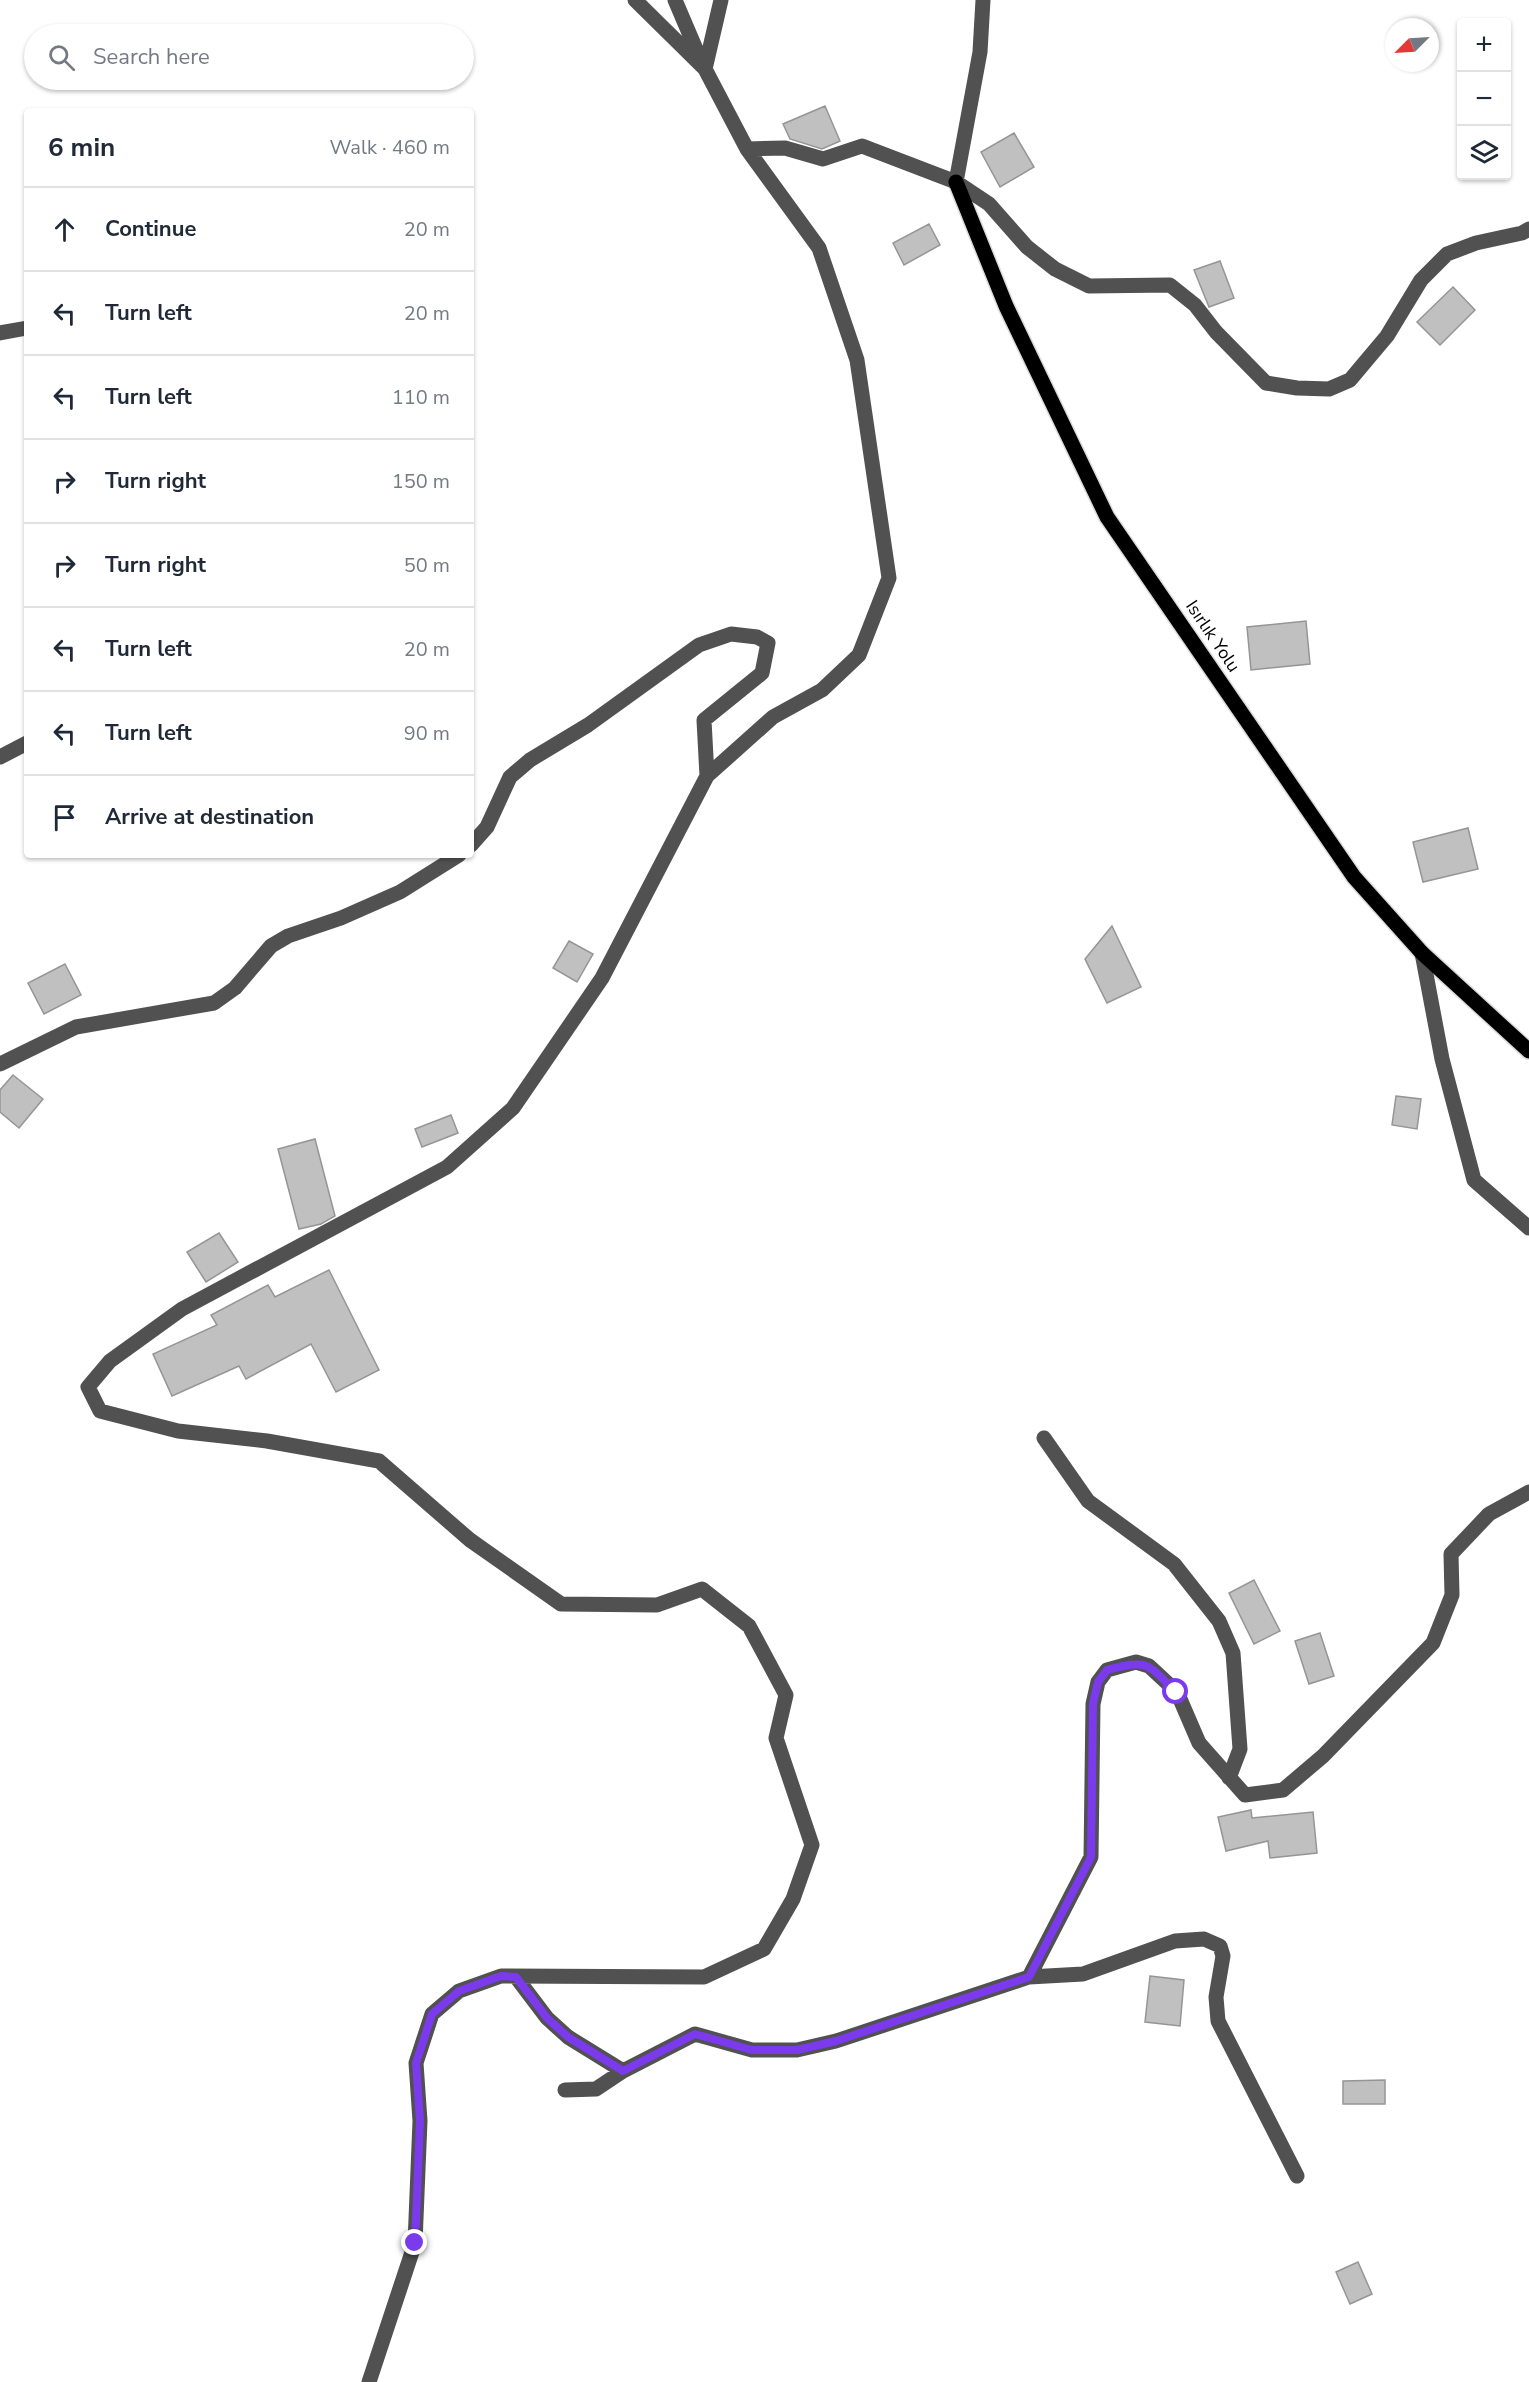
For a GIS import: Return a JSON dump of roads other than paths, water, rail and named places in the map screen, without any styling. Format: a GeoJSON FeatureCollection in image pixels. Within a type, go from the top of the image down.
{"type":"FeatureCollection","features":[{"type":"Feature","properties":{"kind":"main road","name":"Isırlık Yolu"},"geometry":{"type":"LineString","coordinates":[[956,182],[1006,306],[1107,517],[1354,878],[1422,953],[1529,1052]]}},
{"type":"Feature","properties":{"kind":"street"},"geometry":{"type":"LineString","coordinates":[[635,0],[705,69]]}},
{"type":"Feature","properties":{"kind":"street"},"geometry":{"type":"LineString","coordinates":[[369,2382],[415,2243],[420,2121],[416,2063],[432,2014],[459,1991],[501,1976],[704,1977],[764,1949],[793,1899],[812,1845],[776,1738],[786,1695],[749,1626],[702,1588],[657,1605],[561,1604],[470,1540],[379,1461],[267,1442],[178,1431],[100,1411],[88,1387],[110,1361],[182,1309],[447,1167],[513,1108],[602,978],[707,776],[773,717],[822,690],[859,656],[889,578],[857,360],[819,248],[747,149],[705,69],[675,0]]}},
{"type":"Feature","properties":{"kind":"street"},"geometry":{"type":"LineString","coordinates":[[705,69],[721,0]]}},
{"type":"Feature","properties":{"kind":"street"},"geometry":{"type":"LineString","coordinates":[[956,182],[980,52],[983,0]]}},
{"type":"Feature","properties":{"kind":"street"},"geometry":{"type":"LineString","coordinates":[[747,149],[785,148],[823,159],[862,147],[956,182],[989,204],[1027,247],[1055,269],[1089,286],[1170,285],[1195,305],[1266,383],[1297,388],[1329,389],[1350,380],[1387,336],[1421,280],[1447,254],[1476,243],[1522,233],[1529,229]]}},
{"type":"Feature","properties":{"kind":"street"},"geometry":{"type":"LineString","coordinates":[[0,333],[24,329]]}},
{"type":"Feature","properties":{"kind":"street"},"geometry":{"type":"LineString","coordinates":[[474,842],[487,827],[510,777],[530,759],[588,725],[699,645],[731,634],[757,637],[768,643],[762,673],[704,720],[707,776]]}},
{"type":"Feature","properties":{"kind":"street"},"geometry":{"type":"LineString","coordinates":[[0,757],[24,745]]}},
{"type":"Feature","properties":{"kind":"street"},"geometry":{"type":"LineString","coordinates":[[0,1064],[76,1027],[214,1003],[235,988],[272,946],[288,936],[341,918],[400,892],[454,858]]}},
{"type":"Feature","properties":{"kind":"street"},"geometry":{"type":"LineString","coordinates":[[1422,953],[1442,1059],[1474,1180],[1529,1228]]}},
{"type":"Feature","properties":{"kind":"street"},"geometry":{"type":"LineString","coordinates":[[1044,1438],[1088,1501],[1174,1564],[1219,1621],[1233,1653],[1240,1749],[1229,1778]]}},
{"type":"Feature","properties":{"kind":"street"},"geometry":{"type":"LineString","coordinates":[[1029,1977],[1091,1857],[1093,1704],[1098,1682],[1107,1670],[1136,1662],[1149,1666],[1176,1692],[1199,1743],[1245,1795],[1283,1790],[1323,1756],[1434,1643],[1452,1595],[1451,1554],[1489,1514],[1529,1492]]}},
{"type":"Feature","properties":{"kind":"street"},"geometry":{"type":"LineString","coordinates":[[565,2090],[596,2089],[623,2071],[695,2034],[752,2050],[797,2050],[836,2041],[1029,1977],[1083,1974],[1175,1941],[1204,1939],[1220,1946],[1223,1956],[1216,1997],[1218,2021],[1297,2176]]}},
{"type":"Feature","properties":{"kind":"street"},"geometry":{"type":"LineString","coordinates":[[516,1977],[547,2018],[568,2037],[623,2071]]}}]}
